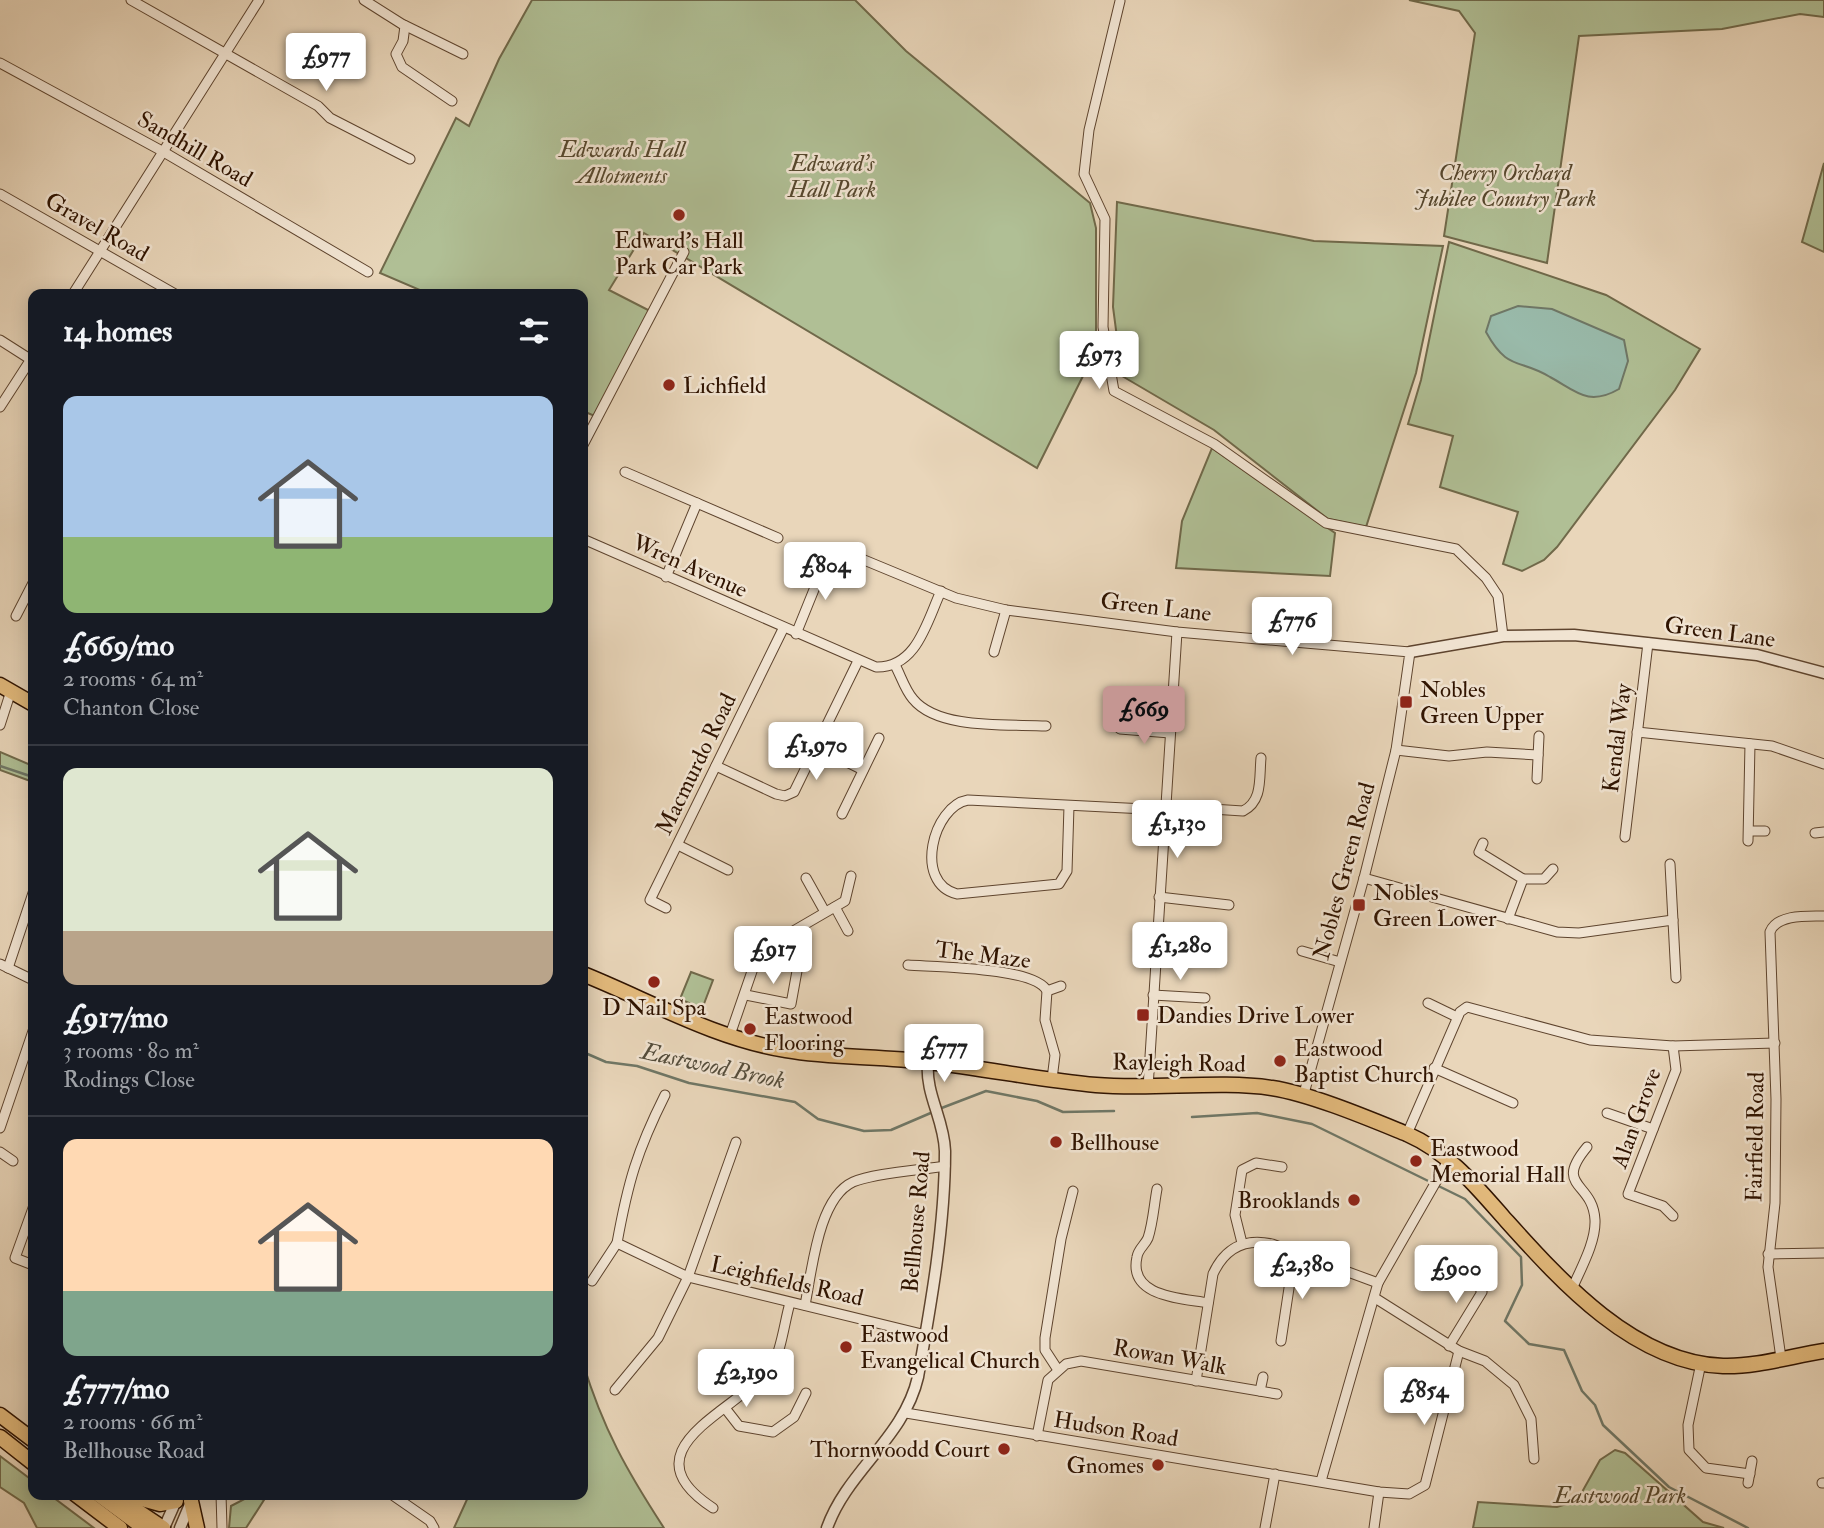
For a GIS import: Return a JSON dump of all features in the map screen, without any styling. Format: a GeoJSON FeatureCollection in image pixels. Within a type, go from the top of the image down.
{"type":"FeatureCollection","features":[{"type":"Feature","properties":{"kind":"main road"},"geometry":{"type":"LineString","coordinates":[[5,688],[28,701]]}},
{"type":"Feature","properties":{"kind":"main road","name":"Rayleigh Road"},"geometry":{"type":"LineString","coordinates":[[588,976],[730,1035],[787,1050],[928,1062],[1052,1079],[1148,1088],[1259,1087],[1303,1097],[1407,1134],[1449,1159],[1572,1289],[1635,1336],[1672,1354],[1701,1363],[1738,1366],[1824,1350]]}},
{"type":"Feature","properties":{"kind":"main road"},"geometry":{"type":"LineString","coordinates":[[0,1415],[28,1436]]}},
{"type":"Feature","properties":{"kind":"main road"},"geometry":{"type":"LineString","coordinates":[[0,1437],[28,1459]]}},
{"type":"Feature","properties":{"kind":"main road"},"geometry":{"type":"LineString","coordinates":[[83,1500],[120,1528]]}},
{"type":"Feature","properties":{"kind":"main road"},"geometry":{"type":"LineString","coordinates":[[106,1500],[144,1528]]}},
{"type":"Feature","properties":{"kind":"main road"},"geometry":{"type":"LineString","coordinates":[[121,1500],[163,1528]]}},
{"type":"Feature","properties":{"kind":"main road"},"geometry":{"type":"LineString","coordinates":[[146,1500],[160,1504],[177,1500]]}},
{"type":"Feature","properties":{"kind":"main road"},"geometry":{"type":"LineString","coordinates":[[186,1500],[197,1528]]}},
{"type":"Feature","properties":{"kind":"street"},"geometry":{"type":"LineString","coordinates":[[131,0],[318,106],[330,118],[351,126],[410,159]]}},
{"type":"Feature","properties":{"kind":"street"},"geometry":{"type":"LineString","coordinates":[[76,289],[259,0]]}},
{"type":"Feature","properties":{"kind":"street"},"geometry":{"type":"LineString","coordinates":[[364,0],[404,25],[463,54]]}},
{"type":"Feature","properties":{"kind":"street"},"geometry":{"type":"LineString","coordinates":[[1120,1],[1089,130],[1084,174],[1105,219],[1102,327],[1114,391],[1214,444],[1326,523],[1456,549],[1486,578],[1498,596],[1503,636]]}},
{"type":"Feature","properties":{"kind":"street"},"geometry":{"type":"LineString","coordinates":[[404,25],[404,41],[396,54],[402,67],[452,101]]}},
{"type":"Feature","properties":{"kind":"street","name":"Sandhill Road"},"geometry":{"type":"LineString","coordinates":[[0,63],[162,151],[368,272]]}},
{"type":"Feature","properties":{"kind":"street","name":"Gravel Road"},"geometry":{"type":"LineString","coordinates":[[0,194],[167,289]]}},
{"type":"Feature","properties":{"kind":"street"},"geometry":{"type":"LineString","coordinates":[[588,434],[684,252]]}},
{"type":"Feature","properties":{"kind":"street"},"geometry":{"type":"LineString","coordinates":[[0,340],[28,357]]}},
{"type":"Feature","properties":{"kind":"street"},"geometry":{"type":"LineString","coordinates":[[0,407],[28,365]]}},
{"type":"Feature","properties":{"kind":"street"},"geometry":{"type":"LineString","coordinates":[[625,472],[778,538]]}},
{"type":"Feature","properties":{"kind":"street"},"geometry":{"type":"LineString","coordinates":[[666,577],[697,503]]}},
{"type":"Feature","properties":{"kind":"street","name":"Wren Avenue"},"geometry":{"type":"LineString","coordinates":[[588,541],[858,661],[876,667],[895,665]]}},
{"type":"Feature","properties":{"kind":"street","name":"Green Lane"},"geometry":{"type":"LineString","coordinates":[[796,634],[826,560],[836,551],[970,602],[1006,610],[1177,632],[1410,652],[1503,636],[1574,635],[1757,654],[1824,673]]}},
{"type":"Feature","properties":{"kind":"street"},"geometry":{"type":"LineString","coordinates":[[941,591],[916,646],[895,665],[912,699],[933,715],[950,720],[1046,726]]}},
{"type":"Feature","properties":{"kind":"street"},"geometry":{"type":"LineString","coordinates":[[16,617],[28,593]]}},
{"type":"Feature","properties":{"kind":"street"},"geometry":{"type":"LineString","coordinates":[[994,652],[1006,610]]}},
{"type":"Feature","properties":{"kind":"street","name":"Macmurdo Road"},"geometry":{"type":"LineString","coordinates":[[666,908],[650,900],[783,629]]}},
{"type":"Feature","properties":{"kind":"street"},"geometry":{"type":"LineString","coordinates":[[1148,1088],[1177,632]]}},
{"type":"Feature","properties":{"kind":"street","name":"Kendal Way"},"geometry":{"type":"LineString","coordinates":[[1625,837],[1648,643]]}},
{"type":"Feature","properties":{"kind":"street","name":"Nobles Green Road"},"geometry":{"type":"LineString","coordinates":[[1303,1097],[1364,878],[1396,750],[1410,652]]}},
{"type":"Feature","properties":{"kind":"street"},"geometry":{"type":"LineString","coordinates":[[716,766],[775,794],[789,795],[797,789],[858,661]]}},
{"type":"Feature","properties":{"kind":"street"},"geometry":{"type":"LineString","coordinates":[[0,725],[5,688]]}},
{"type":"Feature","properties":{"kind":"street"},"geometry":{"type":"LineString","coordinates":[[1120,729],[1170,733]]}},
{"type":"Feature","properties":{"kind":"street"},"geometry":{"type":"LineString","coordinates":[[1637,732],[1772,746],[1824,764]]}},
{"type":"Feature","properties":{"kind":"street"},"geometry":{"type":"LineString","coordinates":[[1537,779],[1539,736]]}},
{"type":"Feature","properties":{"kind":"street"},"geometry":{"type":"LineString","coordinates":[[842,814],[879,737]]}},
{"type":"Feature","properties":{"kind":"street"},"geometry":{"type":"LineString","coordinates":[[1750,744],[1749,836],[1765,831]]}},
{"type":"Feature","properties":{"kind":"street"},"geometry":{"type":"LineString","coordinates":[[817,747],[863,770]]}},
{"type":"Feature","properties":{"kind":"street"},"geometry":{"type":"LineString","coordinates":[[1396,750],[1449,757],[1487,752],[1538,755]]}},
{"type":"Feature","properties":{"kind":"street"},"geometry":{"type":"LineString","coordinates":[[1069,806],[1067,871],[1059,884],[957,894],[945,889],[934,877],[932,853],[945,814],[953,804],[968,800],[1243,811],[1253,806],[1258,797],[1261,758]]}},
{"type":"Feature","properties":{"kind":"street"},"geometry":{"type":"LineString","coordinates":[[1483,843],[1479,852],[1522,879],[1544,879],[1553,869]]}},
{"type":"Feature","properties":{"kind":"street"},"geometry":{"type":"LineString","coordinates":[[678,845],[728,870]]}},
{"type":"Feature","properties":{"kind":"street"},"geometry":{"type":"LineString","coordinates":[[1670,864],[1676,978]]}},
{"type":"Feature","properties":{"kind":"street"},"geometry":{"type":"LineString","coordinates":[[730,1035],[759,951],[846,899],[851,876]]}},
{"type":"Feature","properties":{"kind":"street"},"geometry":{"type":"LineString","coordinates":[[806,877],[825,912]]}},
{"type":"Feature","properties":{"kind":"street"},"geometry":{"type":"LineString","coordinates":[[1364,878],[1558,932],[1579,933],[1673,920]]}},
{"type":"Feature","properties":{"kind":"street"},"geometry":{"type":"LineString","coordinates":[[1508,919],[1522,879]]}},
{"type":"Feature","properties":{"kind":"street"},"geometry":{"type":"LineString","coordinates":[[1159,897],[1229,905]]}},
{"type":"Feature","properties":{"kind":"street"},"geometry":{"type":"LineString","coordinates":[[28,906],[4,966],[28,978]]}},
{"type":"Feature","properties":{"kind":"street"},"geometry":{"type":"LineString","coordinates":[[835,907],[848,931]]}},
{"type":"Feature","properties":{"kind":"street","name":"Fairfield Road"},"geometry":{"type":"LineString","coordinates":[[1782,1358],[1771,1294],[1768,1254],[1775,1203],[1775,1043],[1769,939],[1773,925],[1781,920],[1824,916]]}},
{"type":"Feature","properties":{"kind":"street"},"geometry":{"type":"LineString","coordinates":[[1302,951],[1340,962]]}},
{"type":"Feature","properties":{"kind":"street","name":"The Maze"},"geometry":{"type":"LineString","coordinates":[[908,965],[972,969],[1028,977],[1042,983],[1047,991],[1045,1020],[1055,1055],[1052,1079]]}},
{"type":"Feature","properties":{"kind":"street"},"geometry":{"type":"LineString","coordinates":[[746,995],[791,1004],[797,971]]}},
{"type":"Feature","properties":{"kind":"street","name":"The Maze"},"geometry":{"type":"LineString","coordinates":[[1047,991],[1061,986]]}},
{"type":"Feature","properties":{"kind":"street"},"geometry":{"type":"LineString","coordinates":[[1153,995],[1205,998]]}},
{"type":"Feature","properties":{"kind":"street"},"geometry":{"type":"LineString","coordinates":[[1428,1003],[1457,1017]]}},
{"type":"Feature","properties":{"kind":"street"},"geometry":{"type":"LineString","coordinates":[[1407,1134],[1457,1017],[1467,1007],[1590,1040],[1673,1046],[1775,1043]]}},
{"type":"Feature","properties":{"kind":"street"},"geometry":{"type":"LineString","coordinates":[[0,1128],[28,1046]]}},
{"type":"Feature","properties":{"kind":"street","name":"Alan Grove"},"geometry":{"type":"LineString","coordinates":[[1672,1216],[1664,1206],[1628,1194],[1676,1070],[1673,1046]]}},
{"type":"Feature","properties":{"kind":"street","name":"Bellhouse Road"},"geometry":{"type":"LineString","coordinates":[[827,1528],[838,1503],[906,1413],[915,1389],[926,1335],[944,1166],[938,1114],[927,1080],[928,1062]]}},
{"type":"Feature","properties":{"kind":"street"},"geometry":{"type":"LineString","coordinates":[[1434,1068],[1514,1103]]}},
{"type":"Feature","properties":{"kind":"street"},"geometry":{"type":"LineString","coordinates":[[592,1281],[617,1243],[627,1185],[639,1148],[665,1095]]}},
{"type":"Feature","properties":{"kind":"street"},"geometry":{"type":"LineString","coordinates":[[1607,1113],[1653,1129]]}},
{"type":"Feature","properties":{"kind":"street"},"geometry":{"type":"LineString","coordinates":[[617,1243],[688,1277],[736,1142]]}},
{"type":"Feature","properties":{"kind":"street"},"geometry":{"type":"LineString","coordinates":[[1572,1289],[1595,1222],[1590,1201],[1572,1175],[1573,1164],[1587,1147]]}},
{"type":"Feature","properties":{"kind":"street"},"geometry":{"type":"LineString","coordinates":[[0,1152],[13,1161]]}},
{"type":"Feature","properties":{"kind":"street"},"geometry":{"type":"LineString","coordinates":[[1321,1481],[1378,1283],[1449,1159]]}},
{"type":"Feature","properties":{"kind":"street"},"geometry":{"type":"LineString","coordinates":[[1242,1243],[1235,1216],[1242,1170],[1256,1163],[1282,1167]]}},
{"type":"Feature","properties":{"kind":"street"},"geometry":{"type":"LineString","coordinates":[[805,1305],[824,1221],[835,1196],[854,1182],[944,1166]]}},
{"type":"Feature","properties":{"kind":"street"},"geometry":{"type":"LineString","coordinates":[[1157,1189],[1147,1238],[1137,1254],[1136,1271],[1143,1284],[1159,1294],[1208,1303]]}},
{"type":"Feature","properties":{"kind":"street"},"geometry":{"type":"LineString","coordinates":[[1037,1436],[1048,1380],[1058,1370],[1045,1350],[1045,1338],[1061,1239],[1073,1191]]}},
{"type":"Feature","properties":{"kind":"street"},"geometry":{"type":"LineString","coordinates":[[28,1225],[15,1258],[28,1263]]}},
{"type":"Feature","properties":{"kind":"street"},"geometry":{"type":"LineString","coordinates":[[1196,1381],[1213,1274],[1219,1261],[1242,1243],[1256,1240],[1378,1283]]}},
{"type":"Feature","properties":{"kind":"street"},"geometry":{"type":"LineString","coordinates":[[1768,1254],[1824,1253]]}},
{"type":"Feature","properties":{"kind":"street"},"geometry":{"type":"LineString","coordinates":[[1281,1341],[1288,1331],[1294,1255]]}},
{"type":"Feature","properties":{"kind":"street"},"geometry":{"type":"LineString","coordinates":[[1449,1346],[1482,1292],[1466,1264]]}},
{"type":"Feature","properties":{"kind":"street","name":"Leighfields Road"},"geometry":{"type":"LineString","coordinates":[[615,1390],[658,1338],[688,1277],[926,1335]]}},
{"type":"Feature","properties":{"kind":"street"},"geometry":{"type":"LineString","coordinates":[[1375,1298],[1449,1346],[1485,1361],[1514,1385],[1531,1419],[1534,1459]]}},
{"type":"Feature","properties":{"kind":"street"},"geometry":{"type":"LineString","coordinates":[[713,1508],[695,1496],[684,1480],[680,1459],[686,1438],[773,1365],[790,1303]]}},
{"type":"Feature","properties":{"kind":"street","name":"Hudson Road"},"geometry":{"type":"LineString","coordinates":[[906,1413],[1379,1492],[1409,1494],[1424,1485],[1459,1351]]}},
{"type":"Feature","properties":{"kind":"street","name":"Rowan Walk"},"geometry":{"type":"LineString","coordinates":[[1058,1370],[1081,1361],[1277,1394]]}},
{"type":"Feature","properties":{"kind":"street"},"geometry":{"type":"LineString","coordinates":[[1701,1363],[1688,1425],[1689,1450],[1706,1468],[1749,1479],[1752,1461]]}},
{"type":"Feature","properties":{"kind":"street"},"geometry":{"type":"LineString","coordinates":[[1260,1391],[1262,1377]]}},
{"type":"Feature","properties":{"kind":"street"},"geometry":{"type":"LineString","coordinates":[[725,1408],[739,1426],[774,1432],[794,1416],[806,1393]]}},
{"type":"Feature","properties":{"kind":"street"},"geometry":{"type":"LineString","coordinates":[[1265,1528],[1275,1474]]}},
{"type":"Feature","properties":{"kind":"street"},"geometry":{"type":"LineString","coordinates":[[1374,1528],[1379,1492]]}},
{"type":"Feature","properties":{"kind":"street"},"geometry":{"type":"LineString","coordinates":[[163,1528],[184,1500]]}},
{"type":"Feature","properties":{"kind":"street"},"geometry":{"type":"LineString","coordinates":[[180,1528],[185,1500]]}},
{"type":"Feature","properties":{"kind":"street"},"geometry":{"type":"LineString","coordinates":[[222,1500],[222,1528]]}},
{"type":"Feature","properties":{"kind":"street"},"geometry":{"type":"LineString","coordinates":[[400,1500],[430,1521],[434,1528]]}},
{"type":"Feature","properties":{"kind":"green space","name":"Edward's Hall Park"},"geometry":{"type":"Polygon","coordinates":[[[532,0],[855,0],[906,51],[1090,203],[1096,228],[1096,350],[1037,468],[644,233],[609,290],[652,312],[597,417],[588,413],[588,289],[417,289],[380,273],[456,118],[469,126],[499,59],[532,0]]]}},
{"type":"Feature","properties":{"kind":"green space","name":"Cherry Orchard Jubilee Country Park"},"geometry":{"type":"Polygon","coordinates":[[[1409,0],[1824,0],[1824,17],[1800,14],[1722,29],[1579,36],[1547,263],[1444,236],[1475,33],[1459,11],[1409,0]]]}},
{"type":"Feature","properties":{"kind":"green space"},"geometry":{"type":"Polygon","coordinates":[[[1824,163],[1824,252],[1802,242],[1824,163]]]}},
{"type":"Feature","properties":{"kind":"green space"},"geometry":{"type":"Polygon","coordinates":[[[1117,202],[1314,241],[1443,246],[1416,373],[1366,527],[1328,519],[1214,430],[1122,376],[1113,307],[1117,202]]]}},
{"type":"Feature","properties":{"kind":"green space"},"geometry":{"type":"Polygon","coordinates":[[[1449,242],[1606,295],[1700,349],[1675,390],[1557,547],[1544,560],[1522,571],[1503,564],[1518,512],[1440,487],[1453,436],[1408,424],[1421,380],[1449,242]]]}},
{"type":"Feature","properties":{"kind":"green space"},"geometry":{"type":"Polygon","coordinates":[[[1212,448],[1335,533],[1330,576],[1176,568],[1182,521],[1212,448]]]}},
{"type":"Feature","properties":{"kind":"green space"},"geometry":{"type":"Polygon","coordinates":[[[0,752],[28,764],[28,780],[0,770],[0,752]]]}},
{"type":"Feature","properties":{"kind":"green space"},"geometry":{"type":"Polygon","coordinates":[[[691,972],[713,980],[702,1009],[680,999],[691,972]]]}},
{"type":"Feature","properties":{"kind":"green space"},"geometry":{"type":"Polygon","coordinates":[[[588,1377],[617,1449],[664,1528],[454,1528],[467,1500],[588,1500],[588,1377]]]}},
{"type":"Feature","properties":{"kind":"green space","name":"Eastwood Park"},"geometry":{"type":"Polygon","coordinates":[[[1615,1450],[1625,1453],[1703,1522],[1724,1528],[1473,1528],[1478,1502],[1557,1507],[1577,1501],[1600,1460],[1615,1450]]]}},
{"type":"Feature","properties":{"kind":"green space"},"geometry":{"type":"Polygon","coordinates":[[[0,1456],[28,1477],[28,1500],[57,1500],[94,1528],[37,1528],[24,1503],[0,1487],[0,1456]]]}},
{"type":"Feature","properties":{"kind":"green space"},"geometry":{"type":"Polygon","coordinates":[[[242,1500],[264,1500],[246,1528],[229,1528],[231,1506],[242,1500]]]}},
{"type":"Feature","properties":{"kind":"shaded area"},"geometry":{"type":"Polygon","coordinates":[[[1518,306],[1552,309],[1624,340],[1628,361],[1619,389],[1599,397],[1590,397],[1575,392],[1539,371],[1508,359],[1486,332],[1491,316],[1518,306]]]}},
{"type":"Feature","properties":{"kind":"waterway","name":"Eastwood Brook"},"geometry":{"type":"LineString","coordinates":[[0,766],[28,775]]}},
{"type":"Feature","properties":{"kind":"waterway","name":"Eastwood Brook"},"geometry":{"type":"LineString","coordinates":[[588,1054],[606,1062],[637,1066],[689,1083],[795,1102],[818,1119],[864,1131],[891,1130],[933,1112]]}},
{"type":"Feature","properties":{"kind":"waterway","name":"Eastwood Brook"},"geometry":{"type":"LineString","coordinates":[[939,1109],[986,1091],[1037,1101],[1063,1112],[1114,1111]]}},
{"type":"Feature","properties":{"kind":"waterway","name":"Eastwood Brook"},"geometry":{"type":"LineString","coordinates":[[1192,1117],[1257,1113],[1312,1124],[1465,1199],[1521,1257],[1522,1285],[1505,1321],[1529,1344],[1564,1350],[1582,1391],[1595,1405],[1603,1425],[1669,1487],[1748,1528]]}},
{"type":"Feature","properties":{"kind":"place","name":"Edward's Hall Park Car Park"},"geometry":{"type":"Point","coordinates":[679,215]}},
{"type":"Feature","properties":{"kind":"place","name":"Lichfield"},"geometry":{"type":"Point","coordinates":[669,385]}},
{"type":"Feature","properties":{"kind":"place","name":"Nobles Green Upper"},"geometry":{"type":"Point","coordinates":[1406,702]}},
{"type":"Feature","properties":{"kind":"place","name":"Nobles Green Lower"},"geometry":{"type":"Point","coordinates":[1359,905]}},
{"type":"Feature","properties":{"kind":"place","name":"D Nail Spa"},"geometry":{"type":"Point","coordinates":[654,982]}},
{"type":"Feature","properties":{"kind":"place","name":"Dandies Drive Lower"},"geometry":{"type":"Point","coordinates":[1143,1015]}},
{"type":"Feature","properties":{"kind":"place","name":"Eastwood Flooring"},"geometry":{"type":"Point","coordinates":[750,1029]}},
{"type":"Feature","properties":{"kind":"place","name":"Eastwood Baptist Church"},"geometry":{"type":"Point","coordinates":[1280,1061]}},
{"type":"Feature","properties":{"kind":"place","name":"Bellhouse"},"geometry":{"type":"Point","coordinates":[1056,1142]}},
{"type":"Feature","properties":{"kind":"place","name":"Eastwood Memorial Hall"},"geometry":{"type":"Point","coordinates":[1416,1161]}},
{"type":"Feature","properties":{"kind":"place","name":"Brooklands"},"geometry":{"type":"Point","coordinates":[1354,1200]}},
{"type":"Feature","properties":{"kind":"place","name":"Eastwood Evangelical Church"},"geometry":{"type":"Point","coordinates":[846,1347]}},
{"type":"Feature","properties":{"kind":"place","name":"Thornwoodd Court"},"geometry":{"type":"Point","coordinates":[1004,1449]}},
{"type":"Feature","properties":{"kind":"place","name":"Gnomes"},"geometry":{"type":"Point","coordinates":[1158,1465]}},
{"type":"Feature","properties":{"kind":"park label","name":"Edwards Hall Allotments"},"geometry":{"type":"Point","coordinates":[622,162]}}]}
